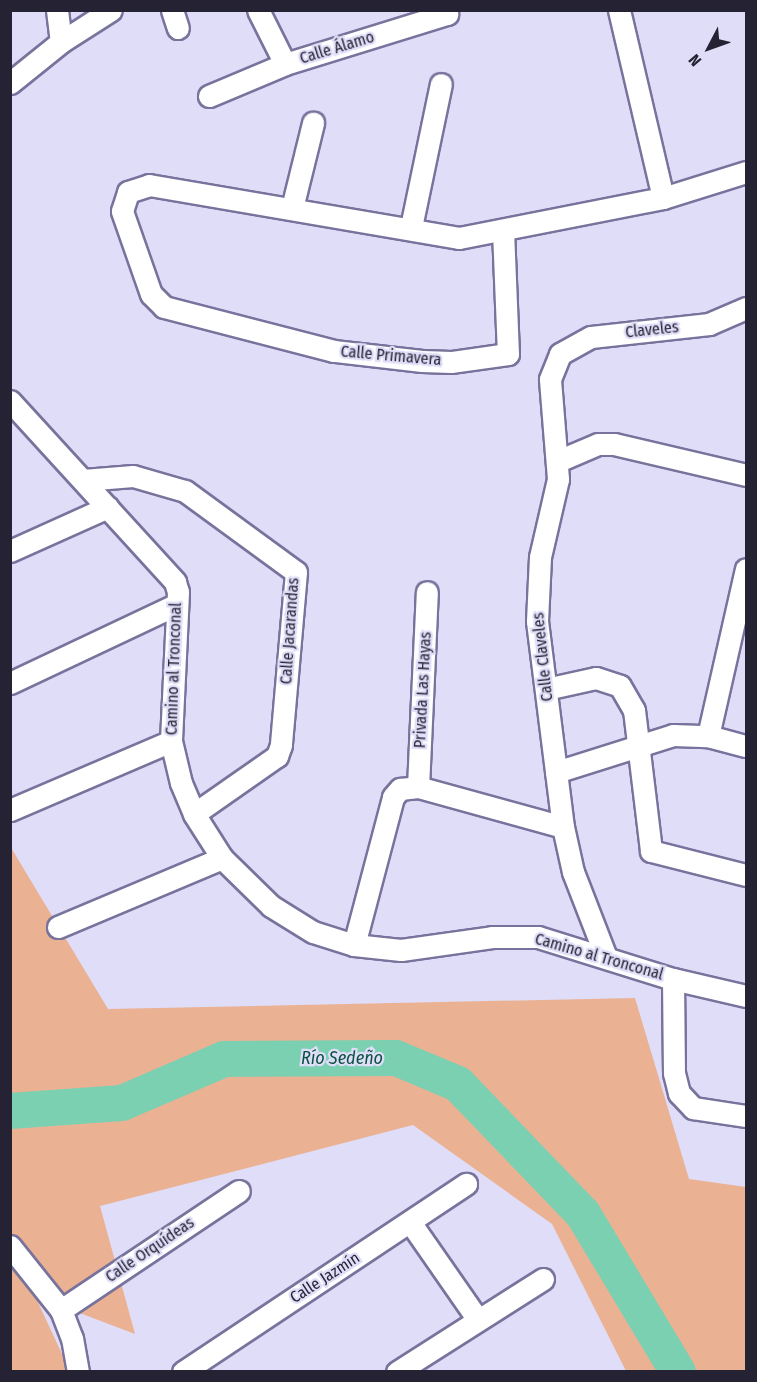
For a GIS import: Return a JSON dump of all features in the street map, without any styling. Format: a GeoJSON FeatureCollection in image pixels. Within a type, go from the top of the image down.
{"type":"FeatureCollection","features":[{"type":"Feature","properties":{"kind":"street"},"geometry":{"type":"LineString","coordinates":[[57,10],[61,42]]}},
{"type":"Feature","properties":{"kind":"street"},"geometry":{"type":"LineString","coordinates":[[10,83],[61,42],[111,10]]}},
{"type":"Feature","properties":{"kind":"street","name":"Calle Álamo"},"geometry":{"type":"LineString","coordinates":[[258,10],[285,64],[446,12]]}},
{"type":"Feature","properties":{"kind":"street"},"geometry":{"type":"LineString","coordinates":[[619,10],[663,198]]}},
{"type":"Feature","properties":{"kind":"street"},"geometry":{"type":"LineString","coordinates":[[208,96],[285,64]]}},
{"type":"Feature","properties":{"kind":"street"},"geometry":{"type":"LineString","coordinates":[[411,227],[441,84]]}},
{"type":"Feature","properties":{"kind":"street"},"geometry":{"type":"LineString","coordinates":[[313,123],[292,208],[411,227],[435,236],[459,238],[663,198],[747,172]]}},
{"type":"Feature","properties":{"kind":"street","name":"Calle Primavera"},"geometry":{"type":"LineString","coordinates":[[292,208],[149,185],[128,192],[122,211],[157,302],[334,351],[451,362],[508,354],[502,230]]}},
{"type":"Feature","properties":{"kind":"street","name":"Claveles"},"geometry":{"type":"LineString","coordinates":[[560,354],[591,337],[709,324],[747,308]]}},
{"type":"Feature","properties":{"kind":"street","name":"Calle Claveles"},"geometry":{"type":"LineString","coordinates":[[560,354],[550,385],[558,461],[556,497],[537,586],[537,621],[563,827],[573,872],[606,957]]}},
{"type":"Feature","properties":{"kind":"street","name":"Camino al Tronconal"},"geometry":{"type":"LineString","coordinates":[[13,408],[83,480],[175,582],[177,604],[171,741],[194,814],[222,858],[291,921],[354,945],[401,950],[518,935],[606,957],[673,979],[747,996]]}},
{"type":"Feature","properties":{"kind":"street"},"geometry":{"type":"LineString","coordinates":[[558,461],[598,444],[614,444],[747,475]]}},
{"type":"Feature","properties":{"kind":"street","name":"Calle Jacarandas"},"geometry":{"type":"LineString","coordinates":[[83,480],[133,476],[185,491],[296,572],[281,745],[277,756],[194,814]]}},
{"type":"Feature","properties":{"kind":"street"},"geometry":{"type":"LineString","coordinates":[[10,551],[108,507]]}},
{"type":"Feature","properties":{"kind":"street"},"geometry":{"type":"LineString","coordinates":[[708,736],[747,569]]}},
{"type":"Feature","properties":{"kind":"street","name":"Privada Las Hayas"},"geometry":{"type":"LineString","coordinates":[[409,788],[427,592]]}},
{"type":"Feature","properties":{"kind":"street"},"geometry":{"type":"LineString","coordinates":[[10,683],[177,604]]}},
{"type":"Feature","properties":{"kind":"street"},"geometry":{"type":"LineString","coordinates":[[546,689],[596,678],[620,686],[634,710],[651,851],[747,874]]}},
{"type":"Feature","properties":{"kind":"street"},"geometry":{"type":"LineString","coordinates":[[556,772],[673,735],[708,736],[747,746]]}},
{"type":"Feature","properties":{"kind":"street"},"geometry":{"type":"LineString","coordinates":[[10,810],[171,741]]}},
{"type":"Feature","properties":{"kind":"street"},"geometry":{"type":"LineString","coordinates":[[354,945],[393,796],[409,788],[563,827]]}},
{"type":"Feature","properties":{"kind":"street"},"geometry":{"type":"LineString","coordinates":[[58,927],[222,858]]}},
{"type":"Feature","properties":{"kind":"street"},"geometry":{"type":"LineString","coordinates":[[673,979],[674,1073],[684,1102],[693,1108],[747,1116]]}},
{"type":"Feature","properties":{"kind":"street","name":"Calle Jazmín"},"geometry":{"type":"LineString","coordinates":[[183,1371],[466,1184]]}},
{"type":"Feature","properties":{"kind":"street","name":"Calle Orquídeas"},"geometry":{"type":"LineString","coordinates":[[61,1310],[239,1191]]}},
{"type":"Feature","properties":{"kind":"street"},"geometry":{"type":"LineString","coordinates":[[410,1222],[478,1320]]}},
{"type":"Feature","properties":{"kind":"street"},"geometry":{"type":"LineString","coordinates":[[10,1246],[61,1310],[72,1338],[78,1371]]}},
{"type":"Feature","properties":{"kind":"street"},"geometry":{"type":"LineString","coordinates":[[397,1371],[543,1279]]}},
{"type":"Feature","properties":{"kind":"shaded area"},"geometry":{"type":"Polygon","coordinates":[[[10,846],[108,1009],[635,998],[689,1179],[746,1187],[746,1371],[626,1371],[552,1224],[413,1125],[100,1206],[135,1334],[35,1296],[70,1371],[11,1371],[10,846]]]}},
{"type":"Feature","properties":{"kind":"waterway","name":"Río Sedeño"},"geometry":{"type":"LineString","coordinates":[[10,1111],[122,1103],[224,1059],[396,1058],[458,1084],[583,1214],[678,1372]]}}]}
